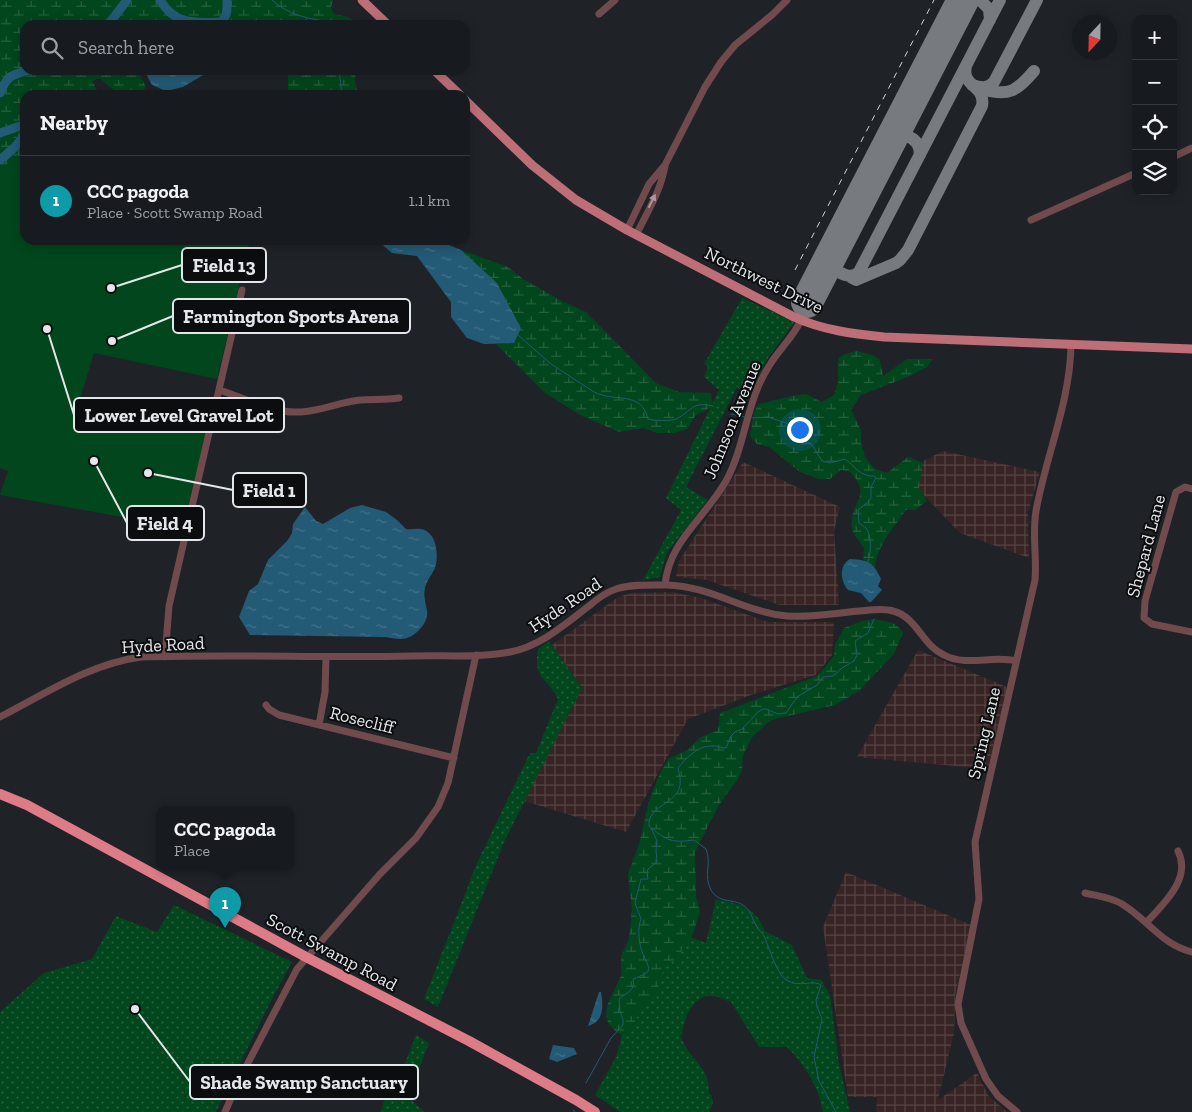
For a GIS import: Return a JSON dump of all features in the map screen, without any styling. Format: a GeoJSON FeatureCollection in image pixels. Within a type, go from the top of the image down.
{"type":"FeatureCollection","features":[{"type":"Feature","properties":{"kind":"highway","name":"Scott Swamp Road"},"geometry":{"type":"LineString","coordinates":[[0,794],[27,805],[306,957],[470,1041],[595,1112]]}},
{"type":"Feature","properties":{"kind":"main road"},"geometry":{"type":"LineString","coordinates":[[362,0],[383,20]]}},
{"type":"Feature","properties":{"kind":"main road"},"geometry":{"type":"LineString","coordinates":[[439,75],[455,90]]}},
{"type":"Feature","properties":{"kind":"main road","name":"Northwest Drive"},"geometry":{"type":"LineString","coordinates":[[470,105],[532,165],[557,186],[587,207],[636,235],[802,320],[829,329],[877,337],[1192,349]]}},
{"type":"Feature","properties":{"kind":"street"},"geometry":{"type":"LineString","coordinates":[[599,14],[615,0]]}},
{"type":"Feature","properties":{"kind":"street"},"geometry":{"type":"LineString","coordinates":[[627,230],[650,184],[665,165],[705,87],[721,62],[735,45],[772,15],[787,0]]}},
{"type":"Feature","properties":{"kind":"street"},"geometry":{"type":"LineString","coordinates":[[1177,155],[1192,148]]}},
{"type":"Feature","properties":{"kind":"street"},"geometry":{"type":"LineString","coordinates":[[636,235],[664,176],[665,165]]}},
{"type":"Feature","properties":{"kind":"street"},"geometry":{"type":"LineString","coordinates":[[1031,220],[1132,175]]}},
{"type":"Feature","properties":{"kind":"street"},"geometry":{"type":"LineString","coordinates":[[165,657],[169,606],[242,290]]}},
{"type":"Feature","properties":{"kind":"street","name":"Johnson Avenue"},"geometry":{"type":"LineString","coordinates":[[665,585],[668,566],[674,551],[730,474],[748,417],[764,376],[802,320]]}},
{"type":"Feature","properties":{"kind":"street","name":"Spring Lane"},"geometry":{"type":"LineString","coordinates":[[1017,1112],[998,1096],[986,1079],[960,1023],[958,1004],[979,899],[975,842],[1035,580],[1036,513],[1065,397],[1071,345]]}},
{"type":"Feature","properties":{"kind":"street"},"geometry":{"type":"LineString","coordinates":[[220,390],[284,411],[299,412],[358,400],[382,401],[398,398]]}},
{"type":"Feature","properties":{"kind":"street","name":"Shepard Lane"},"geometry":{"type":"LineString","coordinates":[[1188,488],[1176,492],[1145,601],[1144,618],[1152,624],[1192,632]]}},
{"type":"Feature","properties":{"kind":"street","name":"Hyde Road"},"geometry":{"type":"LineString","coordinates":[[0,717],[85,673],[108,664],[140,658],[326,657],[504,653],[531,646],[552,634],[601,597],[615,589],[665,585],[702,590],[754,608],[786,616],[882,610],[895,612],[911,621],[933,649],[949,658],[964,661],[996,658],[1016,660]]}},
{"type":"Feature","properties":{"kind":"street"},"geometry":{"type":"LineString","coordinates":[[225,1112],[238,1082],[297,969],[380,874],[419,834],[441,801],[454,758],[476,654]]}},
{"type":"Feature","properties":{"kind":"street"},"geometry":{"type":"LineString","coordinates":[[319,725],[326,692],[326,657]]}},
{"type":"Feature","properties":{"kind":"street","name":"Rosecliff"},"geometry":{"type":"LineString","coordinates":[[266,705],[279,715],[454,758]]}},
{"type":"Feature","properties":{"kind":"street"},"geometry":{"type":"LineString","coordinates":[[1146,923],[1170,896],[1176,886],[1182,862],[1178,851]]}},
{"type":"Feature","properties":{"kind":"street"},"geometry":{"type":"LineString","coordinates":[[1085,893],[1115,900],[1130,909],[1172,944],[1192,952]]}},
{"type":"Feature","properties":{"kind":"shaded area"},"geometry":{"type":"Polygon","coordinates":[[[943,451],[1040,472],[1028,512],[1029,558],[960,533],[917,488],[923,461],[943,451]]]}},
{"type":"Feature","properties":{"kind":"shaded area"},"geometry":{"type":"Polygon","coordinates":[[[743,462],[840,507],[834,531],[839,605],[779,605],[707,580],[676,577],[679,561],[743,462]]]}},
{"type":"Feature","properties":{"kind":"shaded area"},"geometry":{"type":"Polygon","coordinates":[[[671,592],[701,598],[768,622],[834,622],[832,655],[816,675],[751,695],[688,719],[626,832],[524,801],[582,688],[552,645],[618,597],[631,593],[671,592]]]}},
{"type":"Feature","properties":{"kind":"shaded area"},"geometry":{"type":"Polygon","coordinates":[[[918,650],[1007,687],[988,769],[857,757],[918,650]]]}},
{"type":"Feature","properties":{"kind":"shaded area"},"geometry":{"type":"Polygon","coordinates":[[[846,872],[971,925],[955,996],[954,1033],[938,1100],[977,1073],[988,1095],[1007,1112],[876,1112],[877,1097],[848,1097],[823,927],[846,872]]]}},
{"type":"Feature","properties":{"kind":"green space"},"geometry":{"type":"Polygon","coordinates":[[[0,0],[333,0],[331,7],[334,14],[353,20],[20,20],[20,75],[140,75],[146,88],[142,90],[114,90],[100,78],[92,81],[97,90],[20,90],[20,155],[0,169],[0,0]]]}},
{"type":"Feature","properties":{"kind":"green space"},"geometry":{"type":"Polygon","coordinates":[[[288,75],[356,75],[357,90],[288,90],[288,75]]]}},
{"type":"Feature","properties":{"kind":"green space"},"geometry":{"type":"Polygon","coordinates":[[[20,155],[20,245],[249,245],[217,379],[94,353],[78,406],[206,432],[183,528],[0,495],[8,471],[0,468],[0,169],[20,155]]]}},
{"type":"Feature","properties":{"kind":"green space"},"geometry":{"type":"Polygon","coordinates":[[[461,250],[508,267],[523,279],[586,312],[656,383],[679,392],[711,393],[713,406],[695,416],[687,429],[674,433],[657,433],[643,428],[619,432],[582,416],[545,393],[496,344],[506,344],[461,250]]]}},
{"type":"Feature","properties":{"kind":"green space"},"geometry":{"type":"Polygon","coordinates":[[[742,298],[794,323],[768,358],[749,395],[737,387],[686,487],[708,500],[667,552],[660,577],[643,580],[681,510],[666,498],[719,390],[704,377],[708,367],[704,364],[742,298]]]}},
{"type":"Feature","properties":{"kind":"green space"},"geometry":{"type":"Polygon","coordinates":[[[857,351],[873,355],[880,360],[883,376],[907,359],[933,359],[927,367],[910,376],[861,395],[851,410],[861,430],[861,442],[865,457],[875,469],[887,473],[908,457],[923,463],[919,488],[927,501],[915,510],[906,510],[891,530],[879,551],[875,567],[863,559],[864,548],[852,528],[852,519],[859,499],[860,487],[849,471],[841,470],[830,479],[819,479],[800,472],[769,447],[757,444],[750,436],[754,412],[759,404],[806,394],[822,402],[834,395],[838,383],[839,359],[844,355],[857,351]]]}},
{"type":"Feature","properties":{"kind":"green space"},"geometry":{"type":"Polygon","coordinates":[[[872,619],[894,624],[903,633],[894,654],[859,691],[835,705],[771,720],[753,736],[743,755],[742,770],[738,779],[719,805],[695,852],[696,896],[700,912],[692,936],[685,943],[678,959],[668,963],[658,980],[659,990],[655,997],[647,1001],[641,1008],[628,1036],[616,1032],[608,1023],[606,1014],[608,1003],[621,976],[621,956],[629,939],[632,910],[628,874],[639,844],[649,801],[660,773],[668,759],[687,750],[701,737],[718,730],[720,713],[817,676],[834,656],[835,645],[844,628],[872,619]]]}},
{"type":"Feature","properties":{"kind":"green space"},"geometry":{"type":"Polygon","coordinates":[[[549,641],[582,688],[505,840],[438,1007],[424,999],[477,863],[530,753],[536,753],[558,699],[542,677],[537,666],[538,649],[549,641]]]}},
{"type":"Feature","properties":{"kind":"green space"},"geometry":{"type":"Polygon","coordinates":[[[716,899],[741,905],[751,911],[759,919],[765,931],[792,945],[807,978],[821,980],[830,995],[839,1064],[850,1112],[823,1112],[815,1085],[800,1061],[787,1047],[759,1047],[731,1002],[712,996],[705,997],[694,1004],[684,1024],[681,1037],[706,1076],[709,1093],[713,1100],[709,1112],[620,1112],[595,1095],[616,1057],[653,923],[706,943],[716,899]]]}},
{"type":"Feature","properties":{"kind":"green space"},"geometry":{"type":"Polygon","coordinates":[[[174,905],[292,962],[216,1112],[0,1112],[0,1012],[44,973],[92,959],[116,916],[157,932],[174,905]]]}},
{"type":"Feature","properties":{"kind":"green space"},"geometry":{"type":"Polygon","coordinates":[[[416,1035],[429,1043],[408,1097],[424,1112],[380,1112],[386,1097],[391,1100],[416,1035]]]}},
{"type":"Feature","properties":{"kind":"water"},"geometry":{"type":"Polygon","coordinates":[[[147,75],[203,75],[183,87],[170,90],[164,90],[152,85],[147,75]]]}},
{"type":"Feature","properties":{"kind":"water"},"geometry":{"type":"Polygon","coordinates":[[[383,245],[449,245],[461,250],[497,283],[521,328],[514,343],[484,344],[467,338],[451,317],[451,302],[417,256],[392,253],[383,245]]]}},
{"type":"Feature","properties":{"kind":"water"},"geometry":{"type":"Polygon","coordinates":[[[362,505],[386,512],[406,529],[426,531],[434,539],[437,557],[435,568],[426,585],[424,594],[427,616],[420,629],[411,636],[401,639],[250,635],[239,617],[249,591],[258,584],[268,560],[288,540],[292,533],[293,524],[305,507],[316,521],[323,524],[350,508],[362,505]]]}},
{"type":"Feature","properties":{"kind":"water"},"geometry":{"type":"Polygon","coordinates":[[[850,559],[870,563],[881,579],[878,586],[882,590],[871,602],[861,593],[848,590],[843,582],[842,569],[850,559]]]}},
{"type":"Feature","properties":{"kind":"water"},"geometry":{"type":"Polygon","coordinates":[[[599,992],[601,992],[602,997],[602,1012],[594,1024],[588,1026],[599,992]]]}},
{"type":"Feature","properties":{"kind":"water"},"geometry":{"type":"Polygon","coordinates":[[[553,1045],[574,1048],[577,1054],[557,1062],[549,1059],[553,1045]]]}},
{"type":"Feature","properties":{"kind":"waterway"},"geometry":{"type":"LineString","coordinates":[[112,20],[127,0]]}},
{"type":"Feature","properties":{"kind":"waterway"},"geometry":{"type":"LineString","coordinates":[[160,0],[172,14],[184,20]]}},
{"type":"Feature","properties":{"kind":"waterway"},"geometry":{"type":"LineString","coordinates":[[223,20],[227,0]]}},
{"type":"Feature","properties":{"kind":"waterway"},"geometry":{"type":"LineString","coordinates":[[272,0],[287,11],[318,20]]}},
{"type":"Feature","properties":{"kind":"waterway"},"geometry":{"type":"LineString","coordinates":[[0,93],[8,79],[20,72]]}},
{"type":"Feature","properties":{"kind":"waterway"},"geometry":{"type":"LineString","coordinates":[[340,75],[341,90]]}},
{"type":"Feature","properties":{"kind":"waterway"},"geometry":{"type":"LineString","coordinates":[[0,133],[20,126]]}},
{"type":"Feature","properties":{"kind":"waterway"},"geometry":{"type":"LineString","coordinates":[[0,160],[20,141]]}},
{"type":"Feature","properties":{"kind":"waterway"},"geometry":{"type":"LineString","coordinates":[[518,335],[551,364],[594,392],[627,399],[640,404],[645,410],[648,419],[674,420],[696,406],[713,406]]}},
{"type":"Feature","properties":{"kind":"waterway"},"geometry":{"type":"LineString","coordinates":[[731,414],[745,417]]}},
{"type":"Feature","properties":{"kind":"waterway"},"geometry":{"type":"LineString","coordinates":[[752,418],[768,417],[786,423],[797,430],[799,435],[813,446],[822,461],[830,463],[845,459],[861,473],[876,478],[871,487],[871,498],[858,510],[859,523],[868,531],[870,540],[868,562]]}},
{"type":"Feature","properties":{"kind":"waterway"},"geometry":{"type":"LineString","coordinates":[[836,1112],[819,1081],[814,1057],[822,1019],[816,1000],[821,985],[818,983],[800,984],[785,979],[776,965],[764,936],[745,906],[720,898],[711,890],[708,879],[708,854],[706,849],[694,840],[675,841],[665,838],[649,826],[650,819],[657,809],[674,797],[678,791],[680,785],[678,768],[688,757],[705,747],[726,748],[731,736],[742,729],[763,709],[778,714],[786,713],[797,697],[817,685],[823,677],[833,676],[854,661],[857,655],[855,641],[868,633],[874,619]]}},
{"type":"Feature","properties":{"kind":"waterway"},"geometry":{"type":"LineString","coordinates":[[586,1083],[611,1038],[623,1025],[619,999],[632,989],[633,979],[648,970],[640,946],[639,931],[641,919],[635,903],[641,879],[648,879],[648,869],[657,862],[657,841],[651,828]]}},
{"type":"Feature","properties":{"kind":"taxiway"},"geometry":{"type":"LineString","coordinates":[[959,7],[970,0]]}},
{"type":"Feature","properties":{"kind":"taxiway"},"geometry":{"type":"LineString","coordinates":[[826,265],[838,272],[851,276],[859,272],[1000,0]]}},
{"type":"Feature","properties":{"kind":"taxiway"},"geometry":{"type":"LineString","coordinates":[[972,85],[984,87],[994,82],[1037,0]]}},
{"type":"Feature","properties":{"kind":"taxiway"},"geometry":{"type":"LineString","coordinates":[[982,2],[989,9],[990,20]]}},
{"type":"Feature","properties":{"kind":"taxiway"},"geometry":{"type":"LineString","coordinates":[[852,278],[856,280],[896,263],[908,250],[982,106],[980,94],[967,78],[965,73],[966,66]]}},
{"type":"Feature","properties":{"kind":"taxiway"},"geometry":{"type":"LineString","coordinates":[[981,89],[999,92],[1012,90],[1017,88],[1034,71]]}},
{"type":"Feature","properties":{"kind":"taxiway"},"geometry":{"type":"LineString","coordinates":[[902,117],[904,129],[909,137]]}},
{"type":"Feature","properties":{"kind":"taxiway"},"geometry":{"type":"LineString","coordinates":[[889,144],[895,138],[907,136],[917,143],[920,155]]}},
{"type":"Feature","properties":{"kind":"runway"},"geometry":{"type":"LineString","coordinates":[[807,302],[963,0]]}},
{"type":"Feature","properties":{"kind":"railway"},"geometry":{"type":"LineString","coordinates":[[795,270],[934,0]]}},
{"type":"Feature","properties":{"kind":"place","name":"Field 13"},"geometry":{"type":"Point","coordinates":[111,288]}},
{"type":"Feature","properties":{"kind":"place","name":"Lower Level Gravel Lot"},"geometry":{"type":"Point","coordinates":[47,329]}},
{"type":"Feature","properties":{"kind":"place","name":"Farmington Sports Arena"},"geometry":{"type":"Point","coordinates":[112,341]}},
{"type":"Feature","properties":{"kind":"place","name":"Field 4"},"geometry":{"type":"Point","coordinates":[94,461]}},
{"type":"Feature","properties":{"kind":"place","name":"Field 1"},"geometry":{"type":"Point","coordinates":[148,473]}},
{"type":"Feature","properties":{"kind":"place","name":"CCC pagoda"},"geometry":{"type":"Point","coordinates":[225,928]}},
{"type":"Feature","properties":{"kind":"place","name":"Shade Swamp Sanctuary"},"geometry":{"type":"Point","coordinates":[135,1009]}}]}
